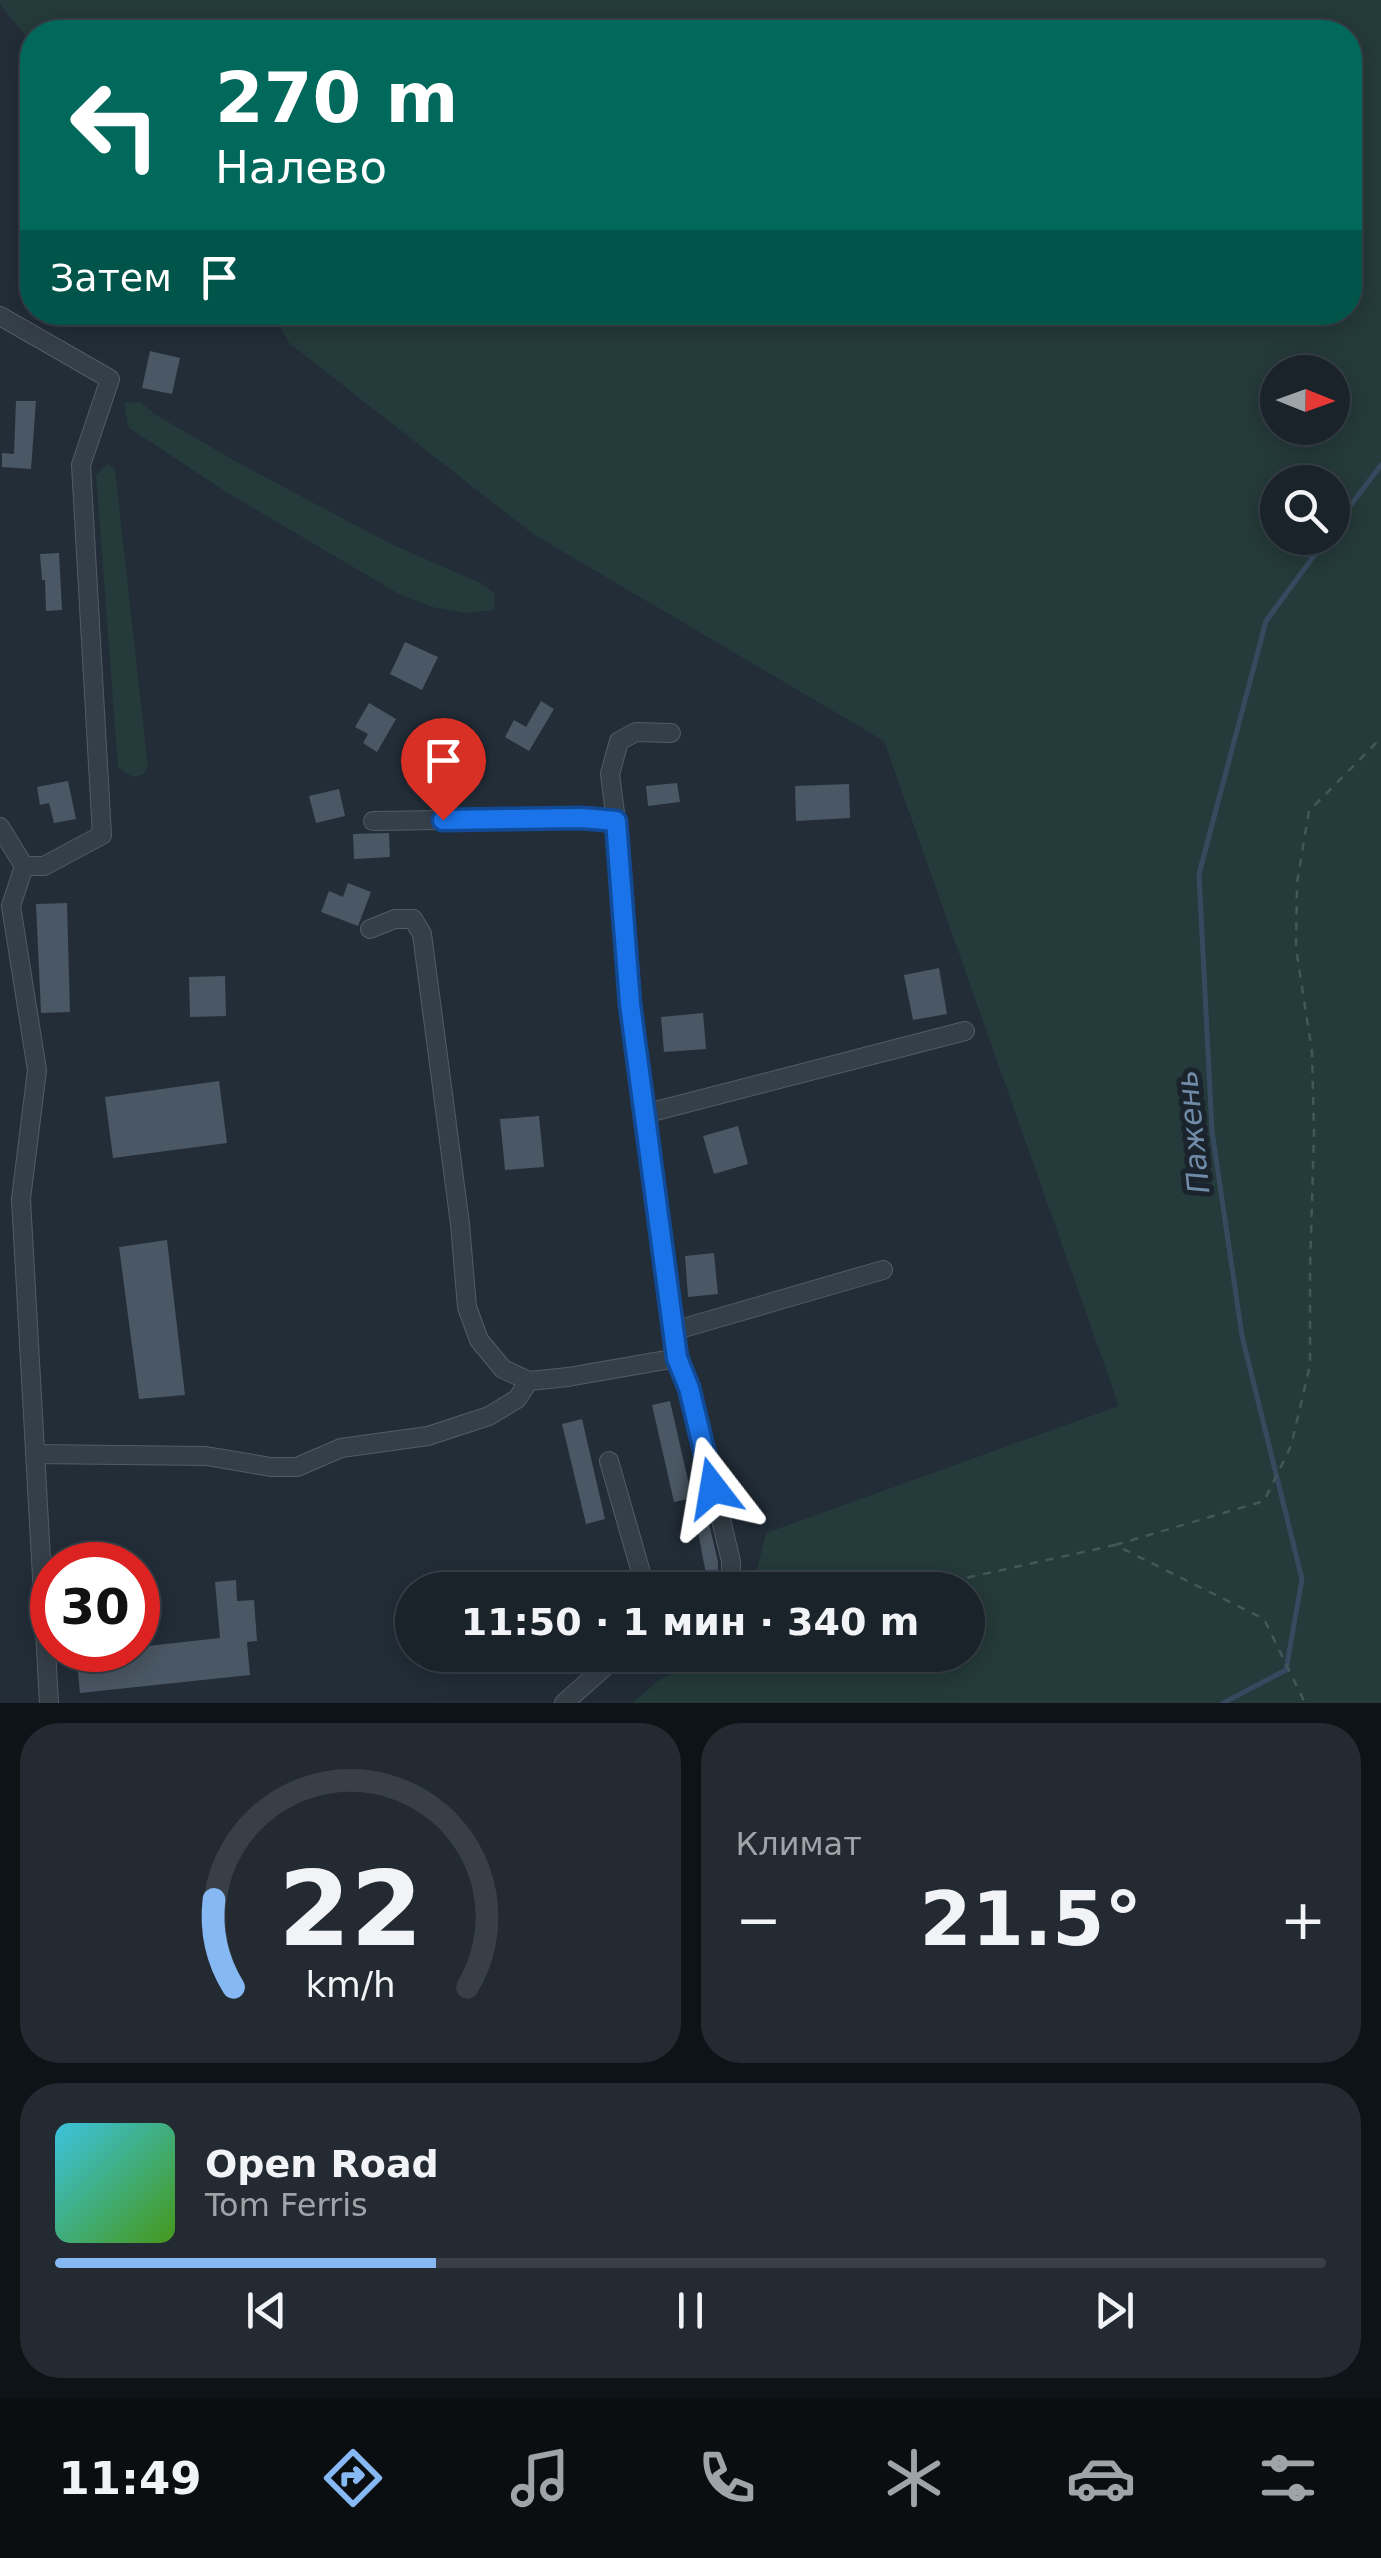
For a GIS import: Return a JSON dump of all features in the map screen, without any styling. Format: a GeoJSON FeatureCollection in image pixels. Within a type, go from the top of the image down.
{"type":"FeatureCollection","features":[{"type":"Feature","properties":{"kind":"street"},"geometry":{"type":"LineString","coordinates":[[0,316],[110,379],[81,465],[102,835],[44,866],[24,866]]}},
{"type":"Feature","properties":{"kind":"street"},"geometry":{"type":"LineString","coordinates":[[670,733],[636,732],[620,741],[610,774],[630,1004],[677,1358],[689,1388],[731,1572]]}},
{"type":"Feature","properties":{"kind":"street"},"geometry":{"type":"LineString","coordinates":[[373,821],[616,821]]}},
{"type":"Feature","properties":{"kind":"street"},"geometry":{"type":"LineString","coordinates":[[0,827],[24,866],[11,906],[37,1070],[22,1199],[48,1703]]}},
{"type":"Feature","properties":{"kind":"street"},"geometry":{"type":"LineString","coordinates":[[370,929],[395,919],[413,919],[422,934],[467,1307],[479,1340],[502,1369],[528,1381],[677,1358]]}},
{"type":"Feature","properties":{"kind":"street"},"geometry":{"type":"LineString","coordinates":[[644,1114],[965,1031]]}},
{"type":"Feature","properties":{"kind":"street"},"geometry":{"type":"LineString","coordinates":[[673,1330],[883,1270]]}},
{"type":"Feature","properties":{"kind":"street"},"geometry":{"type":"LineString","coordinates":[[35,1454],[206,1456],[270,1467],[297,1467],[341,1448],[428,1436],[489,1416],[517,1399],[528,1381]]}},
{"type":"Feature","properties":{"kind":"street"},"geometry":{"type":"LineString","coordinates":[[608,1461],[641,1572]]}},
{"type":"Feature","properties":{"kind":"street"},"geometry":{"type":"LineString","coordinates":[[564,1703],[599,1672]]}},
{"type":"Feature","properties":{"kind":"path"},"geometry":{"type":"LineString","coordinates":[[985,1573],[1115,1545],[1264,1501],[1291,1446],[1310,1365],[1314,1133],[1312,1052],[1296,948],[1297,883],[1309,812],[1381,738]]}},
{"type":"Feature","properties":{"kind":"path"},"geometry":{"type":"LineString","coordinates":[[1115,1545],[1264,1620],[1305,1703]]}},
{"type":"Feature","properties":{"kind":"green space"},"geometry":{"type":"Polygon","coordinates":[[[0,0],[1381,0],[1381,1703],[633,1703],[660,1679],[676,1672],[985,1672],[985,1572],[756,1572],[766,1533],[1119,1406],[884,741],[533,534],[289,343],[279,325],[1362,325],[1362,20],[20,20],[20,29],[0,0]]]}},
{"type":"Feature","properties":{"kind":"green space"},"geometry":{"type":"Polygon","coordinates":[[[140,402],[242,465],[391,544],[483,584],[495,594],[494,610],[465,613],[432,607],[397,593],[226,492],[128,427],[124,403],[140,402]]]}},
{"type":"Feature","properties":{"kind":"green space"},"geometry":{"type":"Polygon","coordinates":[[[107,464],[115,469],[148,767],[144,774],[133,777],[118,767],[96,475],[107,464]]]}},
{"type":"Feature","properties":{"kind":"building"},"geometry":{"type":"Polygon","coordinates":[[[150,351],[180,358],[172,394],[142,388],[150,351]]]}},
{"type":"Feature","properties":{"kind":"building"},"geometry":{"type":"Polygon","coordinates":[[[16,401],[36,401],[31,469],[2,467],[2,453],[14,454],[16,401]]]}},
{"type":"Feature","properties":{"kind":"building"},"geometry":{"type":"Polygon","coordinates":[[[59,553],[62,610],[46,611],[40,554],[59,553]]]}},
{"type":"Feature","properties":{"kind":"building"},"geometry":{"type":"Polygon","coordinates":[[[405,642],[438,657],[422,690],[390,674],[405,642]]]}},
{"type":"Feature","properties":{"kind":"building"},"geometry":{"type":"Polygon","coordinates":[[[541,701],[554,709],[529,751],[505,737],[514,720],[526,727],[541,701]]]}},
{"type":"Feature","properties":{"kind":"building"},"geometry":{"type":"Polygon","coordinates":[[[369,703],[396,719],[377,752],[363,743],[368,734],[355,727],[369,703]]]}},
{"type":"Feature","properties":{"kind":"building"},"geometry":{"type":"Polygon","coordinates":[[[68,781],[76,819],[54,823],[49,803],[40,805],[37,787],[68,781]]]}},
{"type":"Feature","properties":{"kind":"building"},"geometry":{"type":"Polygon","coordinates":[[[677,783],[680,802],[648,806],[646,786],[677,783]]]}},
{"type":"Feature","properties":{"kind":"building"},"geometry":{"type":"Polygon","coordinates":[[[849,784],[850,818],[796,821],[795,786],[849,784]]]}},
{"type":"Feature","properties":{"kind":"building"},"geometry":{"type":"Polygon","coordinates":[[[339,789],[345,816],[316,823],[309,796],[339,789]]]}},
{"type":"Feature","properties":{"kind":"building"},"geometry":{"type":"Polygon","coordinates":[[[389,833],[390,857],[354,859],[353,834],[389,833]]]}},
{"type":"Feature","properties":{"kind":"building"},"geometry":{"type":"Polygon","coordinates":[[[348,883],[371,892],[358,926],[321,912],[329,891],[343,897],[348,883]]]}},
{"type":"Feature","properties":{"kind":"building"},"geometry":{"type":"Polygon","coordinates":[[[67,903],[70,1012],[41,1013],[36,904],[67,903]]]}},
{"type":"Feature","properties":{"kind":"building"},"geometry":{"type":"Polygon","coordinates":[[[939,968],[947,1014],[913,1020],[904,975],[939,968]]]}},
{"type":"Feature","properties":{"kind":"building"},"geometry":{"type":"Polygon","coordinates":[[[225,976],[226,1016],[190,1017],[189,977],[225,976]]]}},
{"type":"Feature","properties":{"kind":"building"},"geometry":{"type":"Polygon","coordinates":[[[703,1013],[706,1049],[664,1052],[661,1017],[703,1013]]]}},
{"type":"Feature","properties":{"kind":"building"},"geometry":{"type":"Polygon","coordinates":[[[219,1081],[227,1143],[113,1158],[105,1097],[219,1081]]]}},
{"type":"Feature","properties":{"kind":"building"},"geometry":{"type":"Polygon","coordinates":[[[539,1116],[544,1167],[505,1170],[500,1119],[539,1116]]]}},
{"type":"Feature","properties":{"kind":"building"},"geometry":{"type":"Polygon","coordinates":[[[738,1126],[748,1164],[714,1174],[703,1136],[738,1126]]]}},
{"type":"Feature","properties":{"kind":"building"},"geometry":{"type":"Polygon","coordinates":[[[167,1240],[185,1395],[139,1399],[119,1247],[167,1240]]]}},
{"type":"Feature","properties":{"kind":"building"},"geometry":{"type":"Polygon","coordinates":[[[714,1253],[718,1294],[688,1297],[685,1256],[714,1253]]]}},
{"type":"Feature","properties":{"kind":"building"},"geometry":{"type":"Polygon","coordinates":[[[670,1401],[692,1498],[674,1502],[652,1405],[670,1401]]]}},
{"type":"Feature","properties":{"kind":"building"},"geometry":{"type":"Polygon","coordinates":[[[582,1419],[605,1519],[586,1524],[562,1424],[582,1419]]]}},
{"type":"Feature","properties":{"kind":"building"},"geometry":{"type":"Polygon","coordinates":[[[708,1519],[718,1572],[706,1572],[696,1521],[708,1519]]]}},
{"type":"Feature","properties":{"kind":"building"},"geometry":{"type":"Polygon","coordinates":[[[236,1580],[237,1601],[254,1600],[257,1641],[247,1642],[250,1675],[80,1693],[78,1672],[160,1672],[160,1645],[220,1638],[215,1582],[236,1580]]]}},
{"type":"Feature","properties":{"kind":"waterway","name":"Пажень"},"geometry":{"type":"LineString","coordinates":[[1350,506],[1381,465]]}},
{"type":"Feature","properties":{"kind":"waterway","name":"Пажень"},"geometry":{"type":"LineString","coordinates":[[1223,1703],[1286,1670],[1302,1579],[1242,1336],[1212,1131],[1199,874],[1266,621],[1315,555]]}},
{"type":"Feature","properties":{"kind":"route"},"geometry":{"type":"LineString","coordinates":[[443,820],[616,821],[630,1004],[677,1358],[689,1388],[713,1488]]}}]}
